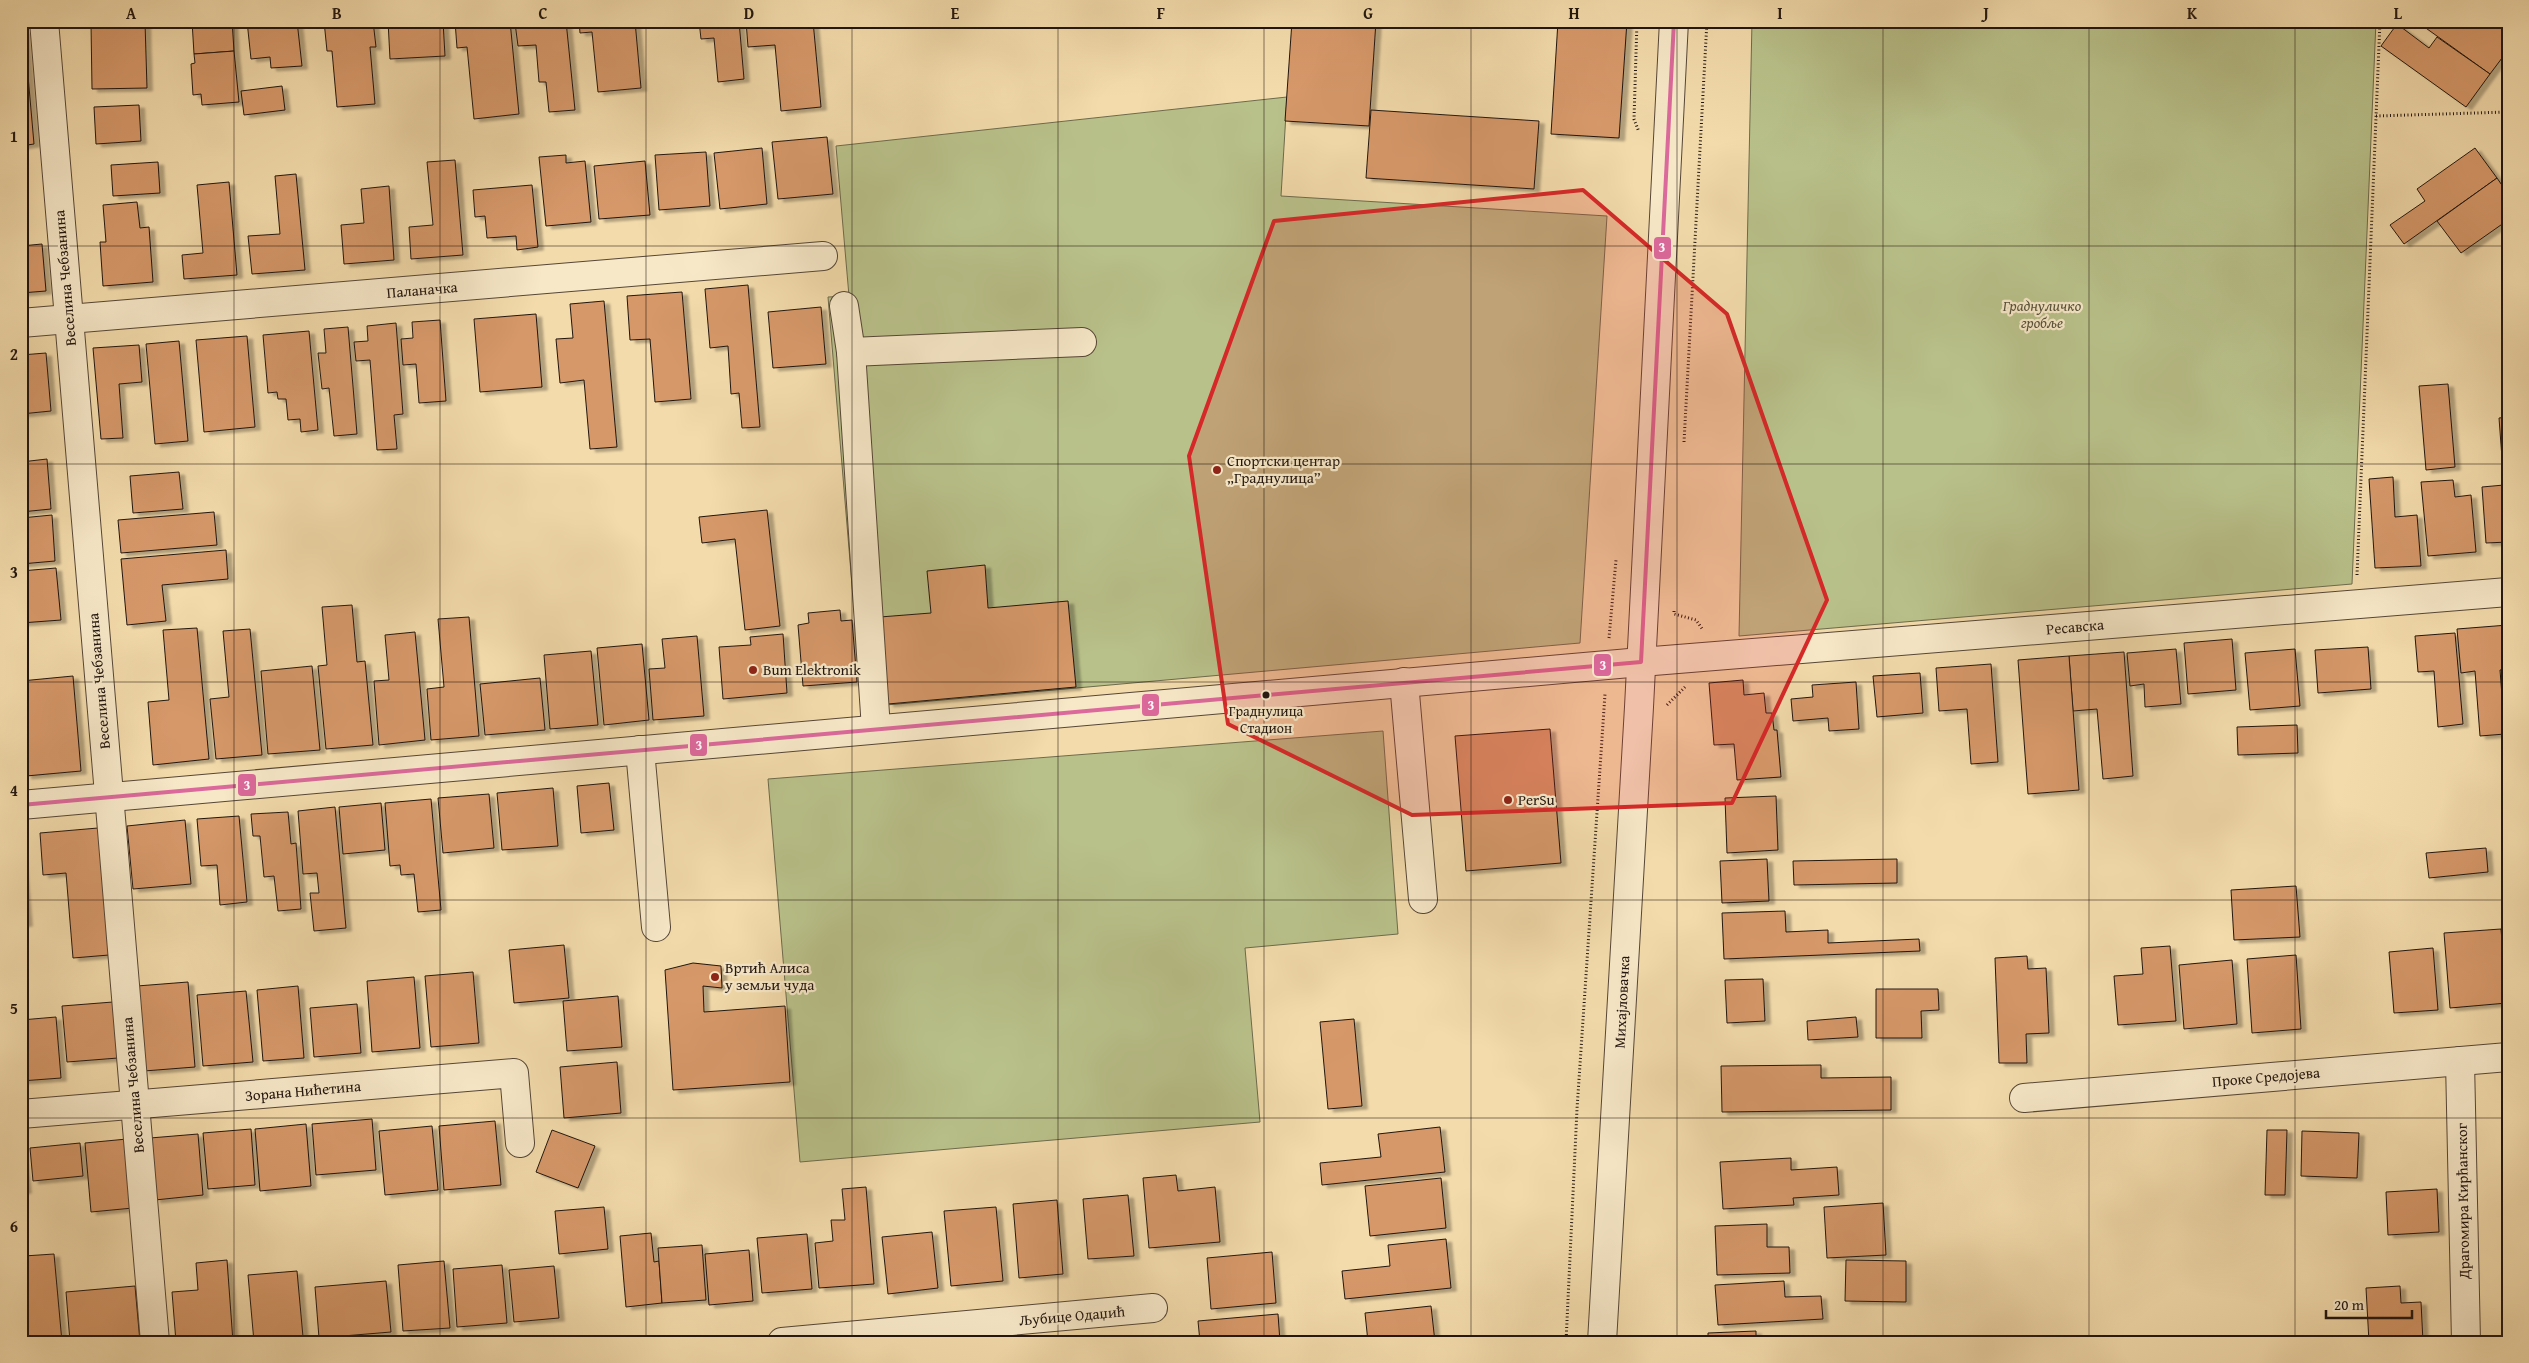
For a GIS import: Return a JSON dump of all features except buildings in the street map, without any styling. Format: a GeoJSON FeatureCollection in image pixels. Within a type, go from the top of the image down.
{"type":"FeatureCollection","features":[{"type":"Feature","properties":{"kind":"street","name":"Веселина Чебзанина"},"geometry":{"type":"LineString","coordinates":[[44,21],[155,1342]]}},
{"type":"Feature","properties":{"kind":"street","name":"Михајловачка"},"geometry":{"type":"LineString","coordinates":[[1602,1342],[1642,662],[1674,21]]}},
{"type":"Feature","properties":{"kind":"street","name":"Паланачка"},"geometry":{"type":"LineString","coordinates":[[21,323],[823,256]]}},
{"type":"Feature","properties":{"kind":"street"},"geometry":{"type":"LineString","coordinates":[[844,306],[851,352],[876,729]]}},
{"type":"Feature","properties":{"kind":"street"},"geometry":{"type":"LineString","coordinates":[[851,352],[1082,342]]}},
{"type":"Feature","properties":{"kind":"street","name":"Ресавска"},"geometry":{"type":"LineString","coordinates":[[21,805],[1404,682],[2508,592]]}},
{"type":"Feature","properties":{"kind":"street"},"geometry":{"type":"LineString","coordinates":[[1404,682],[1423,899]]}},
{"type":"Feature","properties":{"kind":"street"},"geometry":{"type":"LineString","coordinates":[[640,750],[656,927]]}},
{"type":"Feature","properties":{"kind":"street","name":"Проке Средојева"},"geometry":{"type":"LineString","coordinates":[[2024,1098],[2508,1057]]}},
{"type":"Feature","properties":{"kind":"street","name":"Драгомира Кирћанског"},"geometry":{"type":"LineString","coordinates":[[2460,1061],[2466,1342]]}},
{"type":"Feature","properties":{"kind":"street","name":"Зорана Нићетина"},"geometry":{"type":"LineString","coordinates":[[21,1114],[514,1074],[520,1143]]}},
{"type":"Feature","properties":{"kind":"street","name":"Љубице Одаџић"},"geometry":{"type":"LineString","coordinates":[[782,1342],[1153,1308]]}},
{"type":"Feature","properties":{"kind":"path"},"geometry":{"type":"LineString","coordinates":[[1683,446],[1707,21]]}},
{"type":"Feature","properties":{"kind":"path"},"geometry":{"type":"LineString","coordinates":[[2356,604],[2380,21]]}},
{"type":"Feature","properties":{"kind":"path"},"geometry":{"type":"LineString","coordinates":[[2376,116],[2508,112]]}},
{"type":"Feature","properties":{"kind":"path"},"geometry":{"type":"LineString","coordinates":[[1674,604],[1674,614],[1696,620],[1703,627],[1704,634]]}},
{"type":"Feature","properties":{"kind":"highlighted area"},"geometry":{"type":"Polygon","coordinates":[[[1583,190],[1727,314],[1827,600],[1732,803],[1412,815],[1228,724],[1189,456],[1274,221],[1583,190]]]}},
{"type":"Feature","properties":{"kind":"green space","name":"Граднуличко гробље"},"geometry":{"type":"Polygon","coordinates":[[[1752,21],[2376,21],[2352,584],[1739,636],[1752,21]]]}},
{"type":"Feature","properties":{"kind":"green space","name":"Спортски центар „Граднулица”"},"geometry":{"type":"Polygon","coordinates":[[[1287,97],[1281,196],[1607,216],[1580,643],[875,706],[862,705],[828,297],[849,296],[836,146],[1287,97]]]}},
{"type":"Feature","properties":{"kind":"green space"},"geometry":{"type":"Polygon","coordinates":[[[1383,731],[1398,934],[1245,948],[1260,1122],[800,1162],[768,779],[1383,731]]]}},
{"type":"Feature","properties":{"kind":"transit line","name":"3"},"geometry":{"type":"LineString","coordinates":[[21,805],[1641,662],[1674,21]]}},
{"type":"Feature","properties":{"kind":"place","name":"Спортски центар „Граднулица”"},"geometry":{"type":"Point","coordinates":[1217,470]}},
{"type":"Feature","properties":{"kind":"place","name":"Bum Elektronik"},"geometry":{"type":"Point","coordinates":[753,670]}},
{"type":"Feature","properties":{"kind":"place","name":"Граднулица Стадион"},"geometry":{"type":"Point","coordinates":[1266,695]}},
{"type":"Feature","properties":{"kind":"place","name":"PerSu"},"geometry":{"type":"Point","coordinates":[1508,800]}},
{"type":"Feature","properties":{"kind":"place","name":"Вртић Алиса у земљи чуда"},"geometry":{"type":"Point","coordinates":[715,977]}}]}
